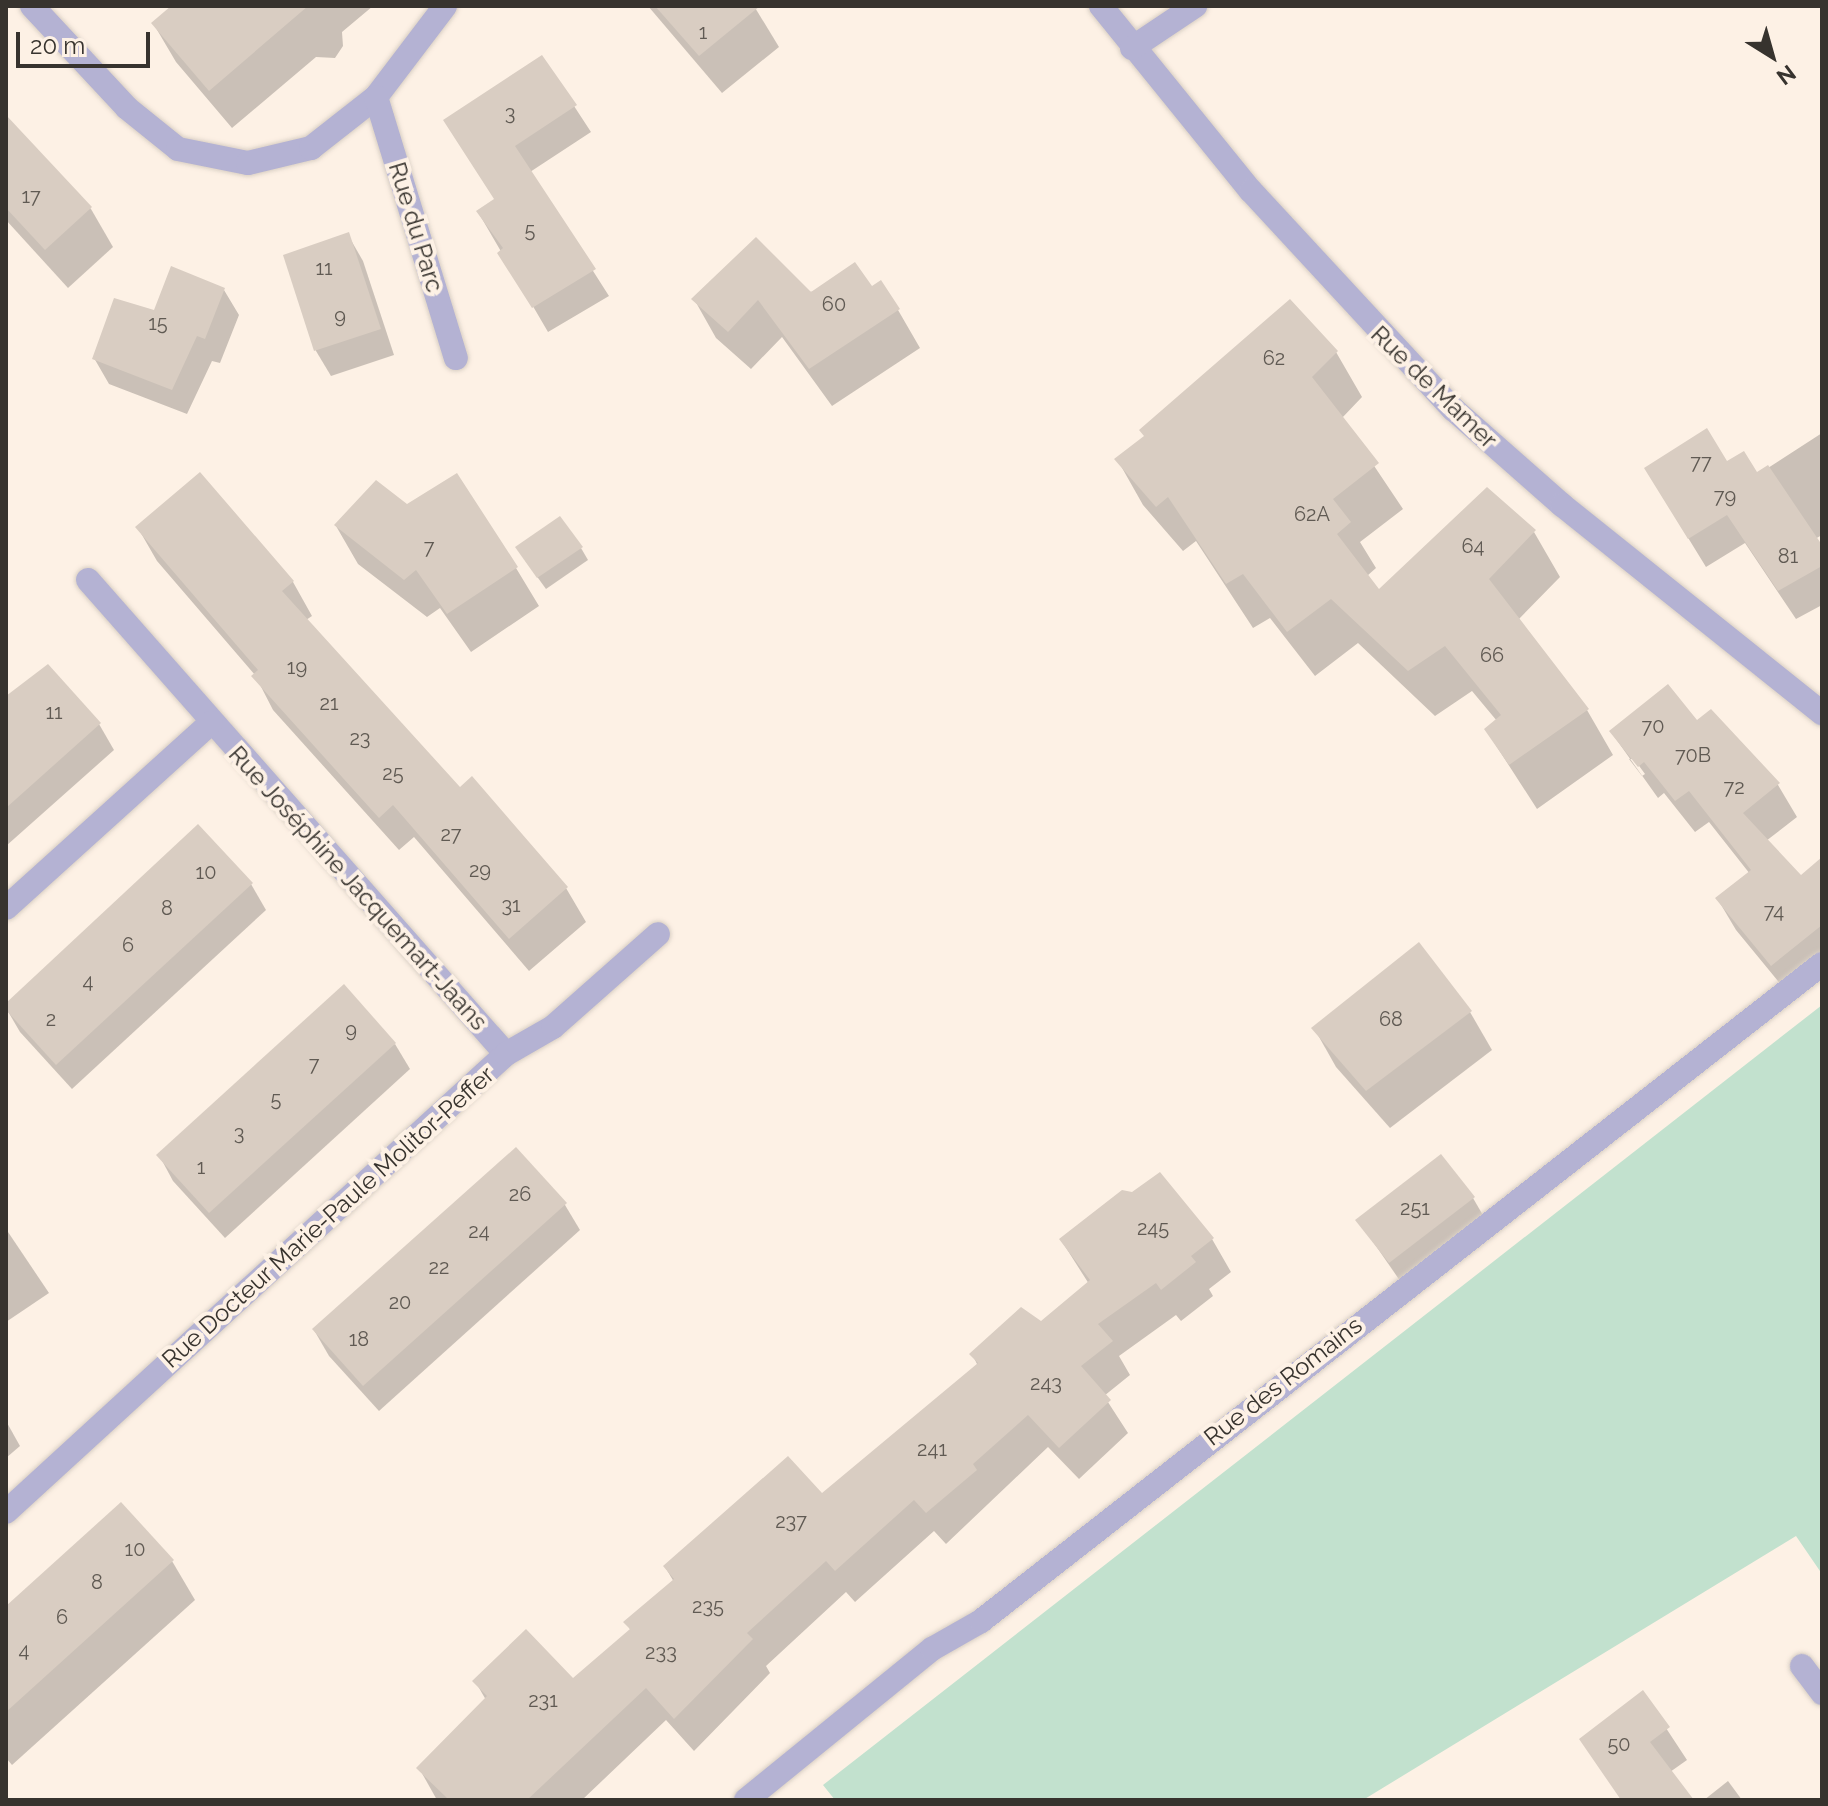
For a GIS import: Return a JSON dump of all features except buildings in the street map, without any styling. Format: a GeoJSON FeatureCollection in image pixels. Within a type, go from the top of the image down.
{"type":"FeatureCollection","features":[{"type":"Feature","properties":{"kind":"street"},"geometry":{"type":"LineString","coordinates":[[32,6],[127,108],[178,149],[248,163],[311,148],[376,97],[445,6]]}},
{"type":"Feature","properties":{"kind":"street","name":"Rue de Mamer"},"geometry":{"type":"LineString","coordinates":[[1101,6],[1132,48],[1357,310],[1453,409],[1562,505],[1822,713]]}},
{"type":"Feature","properties":{"kind":"street"},"geometry":{"type":"LineString","coordinates":[[1132,48],[1195,6]]}},
{"type":"Feature","properties":{"kind":"street","name":"Rue du Parc"},"geometry":{"type":"LineString","coordinates":[[376,97],[456,358]]}},
{"type":"Feature","properties":{"kind":"street","name":"Rue Joséphine Jacquemart-Jaans"},"geometry":{"type":"LineString","coordinates":[[88,580],[506,1054]]}},
{"type":"Feature","properties":{"kind":"street","name":"Rue Joséphine Jacquemart-Jaans"},"geometry":{"type":"LineString","coordinates":[[6,908],[211,723]]}},
{"type":"Feature","properties":{"kind":"street","name":"Rue Docteur Marie-Paule Molitor-Peffer"},"geometry":{"type":"LineString","coordinates":[[6,1512],[506,1054],[553,1027],[658,934]]}},
{"type":"Feature","properties":{"kind":"street","name":"Rue des Romains"},"geometry":{"type":"LineString","coordinates":[[746,1800],[932,1649],[981,1621],[1822,964]]}},
{"type":"Feature","properties":{"kind":"street"},"geometry":{"type":"LineString","coordinates":[[1802,1666],[1822,1693]]}},
{"type":"Feature","properties":{"kind":"green space"},"geometry":{"type":"Polygon","coordinates":[[[1822,1005],[1822,1574],[1796,1536],[1363,1800],[835,1800],[823,1785],[1822,1005]]]}}]}
